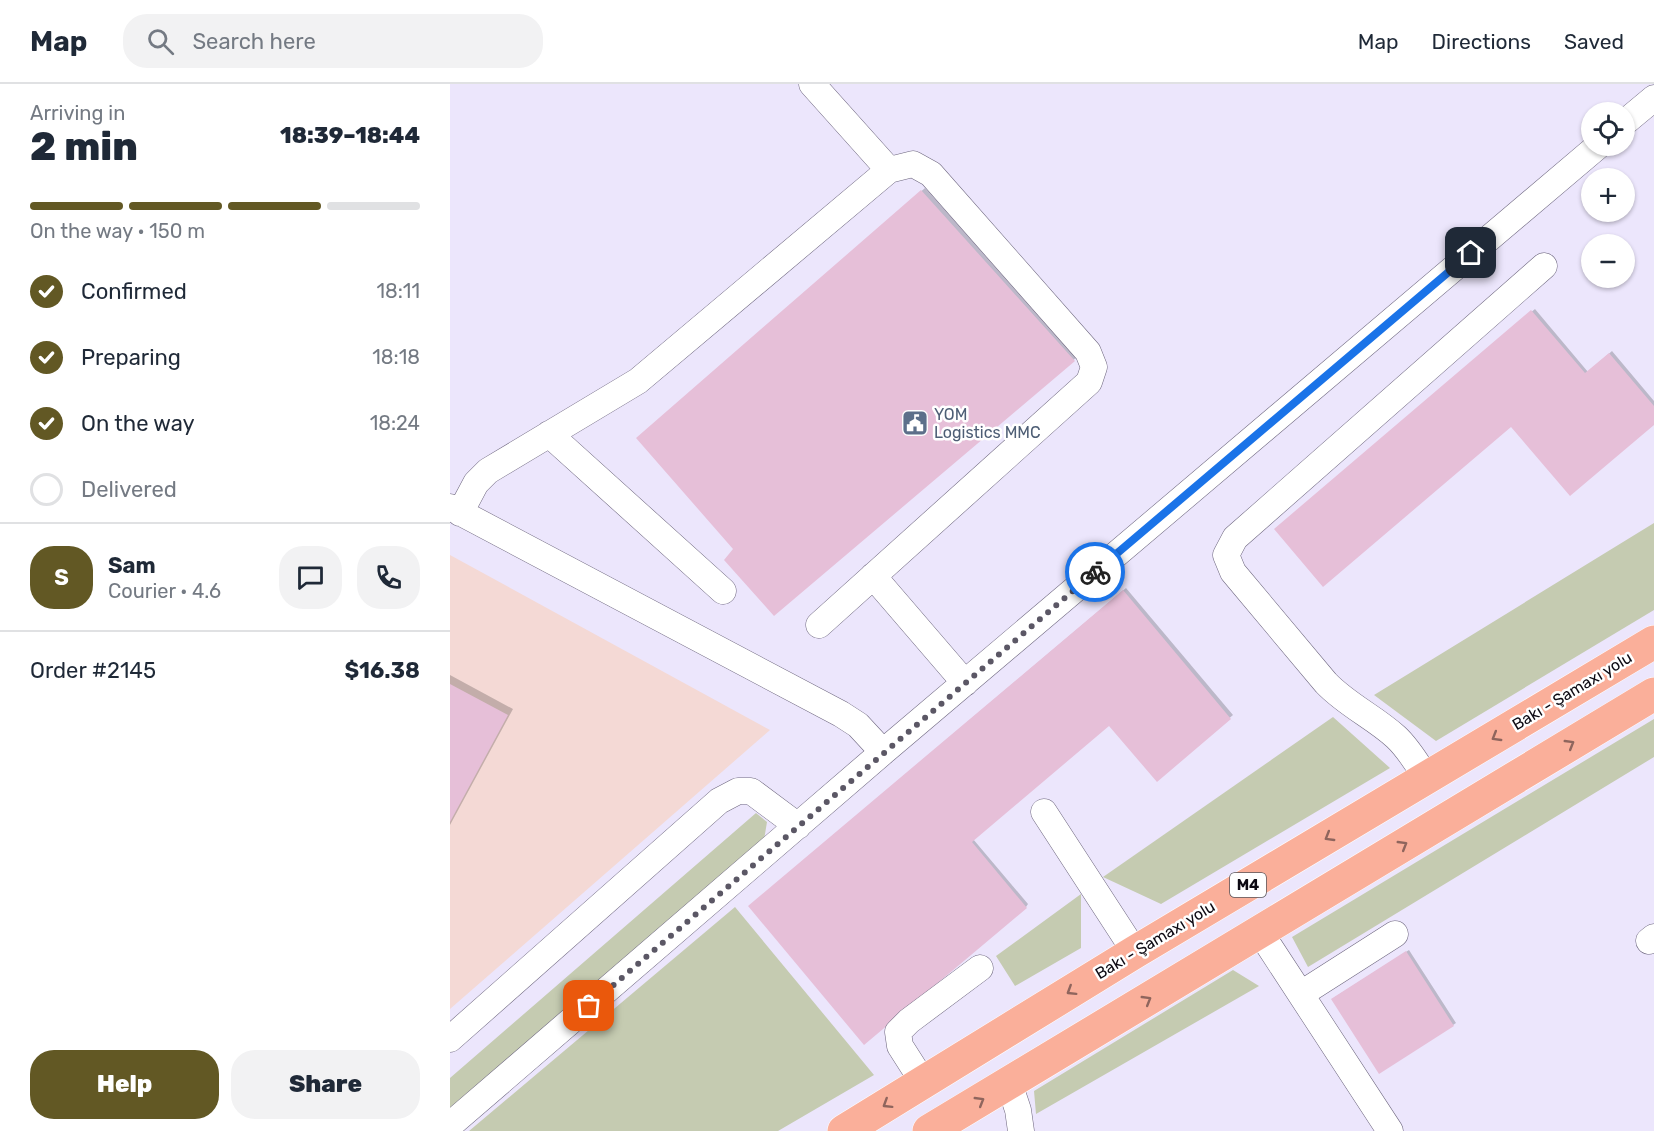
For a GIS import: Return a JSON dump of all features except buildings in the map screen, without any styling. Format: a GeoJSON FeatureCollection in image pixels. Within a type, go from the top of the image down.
{"type":"FeatureCollection","features":[{"type":"Feature","properties":{"kind":"highway","name":"Bakı - Şamaxı yolu"},"geometry":{"type":"LineString","coordinates":[[844,1131],[1135,952],[1654,642]]}},
{"type":"Feature","properties":{"kind":"highway"},"geometry":{"type":"LineString","coordinates":[[929,1131],[1654,694]]}},
{"type":"Feature","properties":{"kind":"lane"},"geometry":{"type":"LineString","coordinates":[[812,84],[888,170]]}},
{"type":"Feature","properties":{"kind":"lane"},"geometry":{"type":"LineString","coordinates":[[1635,114],[1654,98]]}},
{"type":"Feature","properties":{"kind":"lane"},"geometry":{"type":"LineString","coordinates":[[450,1125],[883,752],[1586,156]]}},
{"type":"Feature","properties":{"kind":"lane"},"geometry":{"type":"LineString","coordinates":[[819,625],[1089,382],[1094,367],[1088,352],[931,174],[913,164],[888,170],[638,381],[488,471],[455,510],[841,714],[858,725],[883,752]]}},
{"type":"Feature","properties":{"kind":"lane"},"geometry":{"type":"LineString","coordinates":[[1427,779],[1396,737],[1337,694],[1326,682],[1233,573],[1226,555],[1235,538],[1544,266]]}},
{"type":"Feature","properties":{"kind":"lane"},"geometry":{"type":"LineString","coordinates":[[549,434],[723,591]]}},
{"type":"Feature","properties":{"kind":"lane"},"geometry":{"type":"LineString","coordinates":[[873,576],[965,683]]}},
{"type":"Feature","properties":{"kind":"lane"},"geometry":{"type":"LineString","coordinates":[[450,1039],[719,801],[738,791],[751,791],[798,826]]}},
{"type":"Feature","properties":{"kind":"lane"},"geometry":{"type":"LineString","coordinates":[[1044,812],[1135,952]]}},
{"type":"Feature","properties":{"kind":"lane"},"geometry":{"type":"LineString","coordinates":[[1260,932],[1390,1131]]}},
{"type":"Feature","properties":{"kind":"lane"},"geometry":{"type":"LineString","coordinates":[[1301,994],[1395,934]]}},
{"type":"Feature","properties":{"kind":"lane"},"geometry":{"type":"LineString","coordinates":[[923,1082],[900,1046],[898,1032],[909,1021],[980,968]]}},
{"type":"Feature","properties":{"kind":"lane"},"geometry":{"type":"LineString","coordinates":[[1009,1083],[1021,1131]]}},
{"type":"Feature","properties":{"kind":"shaded area"},"geometry":{"type":"Polygon","coordinates":[[[450,555],[770,730],[450,1009],[450,555]]]}},
{"type":"Feature","properties":{"kind":"green space"},"geometry":{"type":"Polygon","coordinates":[[[1654,523],[1654,610],[1436,741],[1374,695],[1654,523]]]}},
{"type":"Feature","properties":{"kind":"green space"},"geometry":{"type":"Polygon","coordinates":[[[1333,717],[1390,768],[1161,904],[1103,877],[1333,717]]]}},
{"type":"Feature","properties":{"kind":"green space"},"geometry":{"type":"Polygon","coordinates":[[[1654,719],[1654,757],[1308,967],[1292,937],[1654,719]]]}},
{"type":"Feature","properties":{"kind":"green space"},"geometry":{"type":"Polygon","coordinates":[[[756,813],[767,822],[764,840],[450,1110],[450,1078],[756,813]]]}},
{"type":"Feature","properties":{"kind":"green space"},"geometry":{"type":"Polygon","coordinates":[[[1081,894],[1081,948],[1015,986],[996,956],[1081,894]]]}},
{"type":"Feature","properties":{"kind":"green space"},"geometry":{"type":"Polygon","coordinates":[[[735,907],[874,1075],[778,1131],[469,1131],[735,907]]]}},
{"type":"Feature","properties":{"kind":"green space"},"geometry":{"type":"Polygon","coordinates":[[[1233,970],[1259,986],[1036,1114],[1034,1091],[1233,970]]]}},
{"type":"Feature","properties":{"kind":"way so far"},"geometry":{"type":"LineString","coordinates":[[589,1006],[1095,572]]}},
{"type":"Feature","properties":{"kind":"place","name":"YOM Logistics MMC"},"geometry":{"type":"Point","coordinates":[915,423]}},
{"type":"Feature","properties":{"kind":"route"},"geometry":{"type":"LineString","coordinates":[[1095,572],[1471,253]]}}]}
